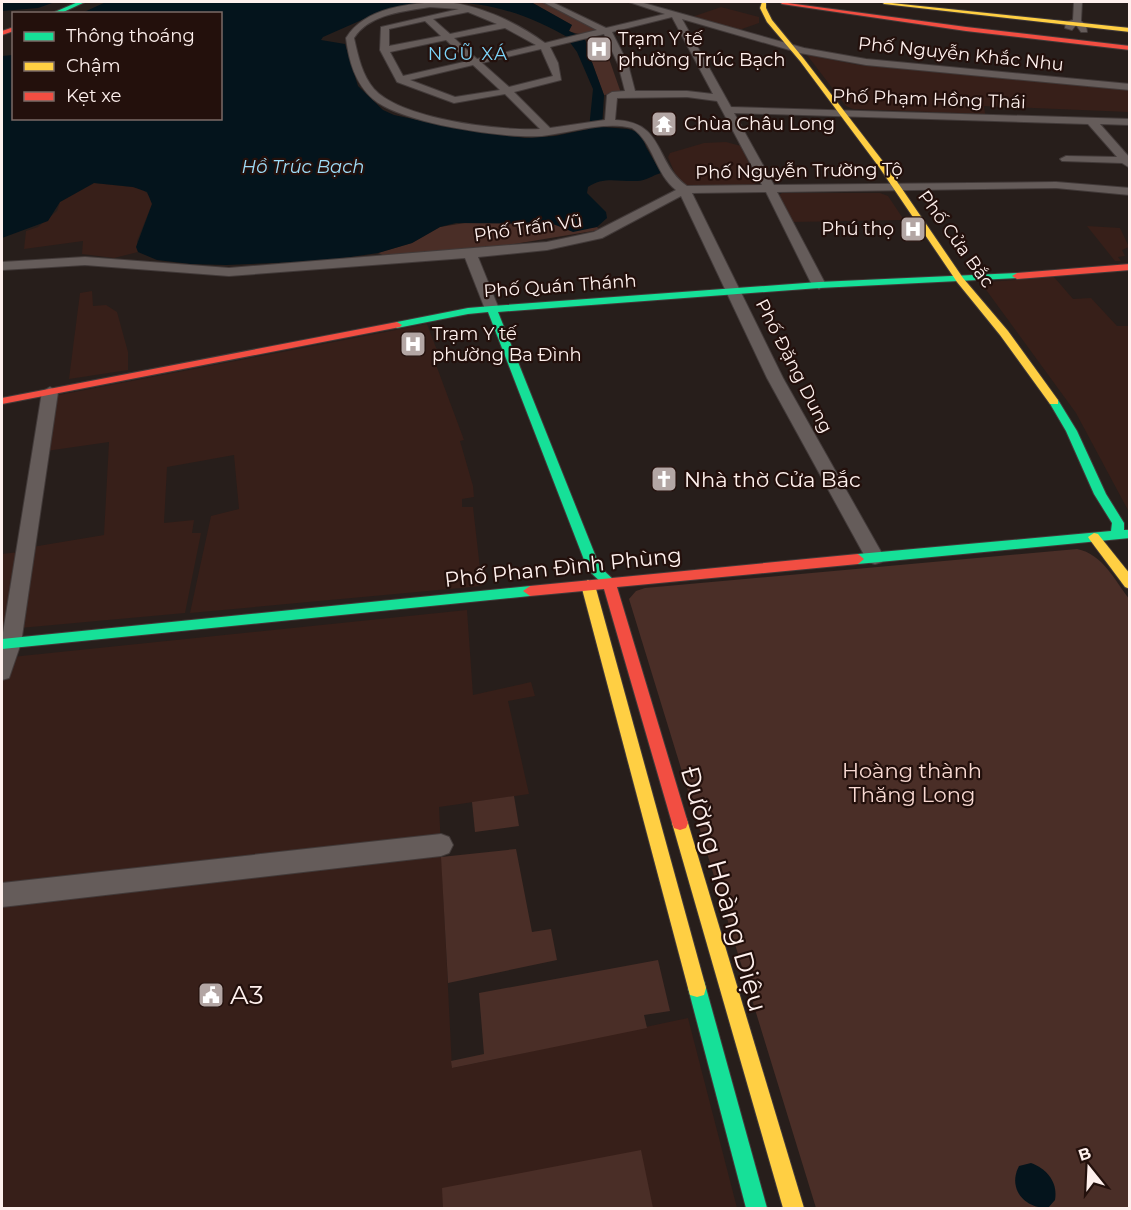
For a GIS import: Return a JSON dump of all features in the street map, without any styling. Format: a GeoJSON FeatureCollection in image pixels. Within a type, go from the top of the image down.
{"type":"FeatureCollection","features":[{"type":"Feature","properties":{"kind":"main road"},"geometry":{"type":"LineString","coordinates":[[58,12],[82,2]]}},
{"type":"Feature","properties":{"kind":"main road"},"geometry":{"type":"LineString","coordinates":[[69,12],[92,2]]}},
{"type":"Feature","properties":{"kind":"main road","name":"Phố Cửa Bắc"},"geometry":{"type":"LineString","coordinates":[[764,2],[763,8],[769,21],[841,113],[897,188],[960,280],[1005,333],[1057,406],[1077,441],[1100,521],[1119,523],[1123,535]]}},
{"type":"Feature","properties":{"kind":"main road"},"geometry":{"type":"LineString","coordinates":[[782,2],[959,28],[1130,48]]}},
{"type":"Feature","properties":{"kind":"main road"},"geometry":{"type":"LineString","coordinates":[[812,2],[964,24],[1130,42]]}},
{"type":"Feature","properties":{"kind":"main road"},"geometry":{"type":"LineString","coordinates":[[848,2],[937,14],[1130,30]]}},
{"type":"Feature","properties":{"kind":"main road"},"geometry":{"type":"LineString","coordinates":[[884,2],[1130,35]]}},
{"type":"Feature","properties":{"kind":"main road","name":"Phố Quán Thánh"},"geometry":{"type":"LineString","coordinates":[[2,401],[468,311],[819,285],[960,280],[1130,267]]}},
{"type":"Feature","properties":{"kind":"main road"},"geometry":{"type":"LineString","coordinates":[[492,309],[595,570],[609,582]]}},
{"type":"Feature","properties":{"kind":"main road"},"geometry":{"type":"LineString","coordinates":[[1100,521],[1130,585]]}},
{"type":"Feature","properties":{"kind":"main road","name":"Phố Phan Đình Phùng"},"geometry":{"type":"LineString","coordinates":[[6,643],[530,593],[609,582],[874,557],[1100,521],[1123,535]]}},
{"type":"Feature","properties":{"kind":"main road"},"geometry":{"type":"LineString","coordinates":[[1123,535],[1130,552]]}},
{"type":"Feature","properties":{"kind":"main road"},"geometry":{"type":"LineString","coordinates":[[595,570],[588,585],[757,1209]]}},
{"type":"Feature","properties":{"kind":"main road","name":"Đường Hoàng Diệu"},"geometry":{"type":"LineString","coordinates":[[609,582],[794,1209]]}},
{"type":"Feature","properties":{"kind":"street"},"geometry":{"type":"LineString","coordinates":[[547,2],[606,30],[622,64],[630,89],[629,94]]}},
{"type":"Feature","properties":{"kind":"street","name":"Phố Nguyễn Khắc Nhu"},"geometry":{"type":"LineString","coordinates":[[633,2],[790,47],[866,62],[1130,87]]}},
{"type":"Feature","properties":{"kind":"street"},"geometry":{"type":"LineString","coordinates":[[1076,26],[1078,2]]}},
{"type":"Feature","properties":{"kind":"street"},"geometry":{"type":"LineString","coordinates":[[469,9],[385,27],[382,37],[385,50],[400,80],[454,100],[507,91],[558,78],[546,48],[542,45],[505,25],[469,9],[452,5],[425,6],[378,16],[358,25],[350,38],[364,85],[387,105],[397,110],[488,130],[517,133],[548,132],[610,123],[636,126],[648,135],[673,184],[684,190]]}},
{"type":"Feature","properties":{"kind":"street"},"geometry":{"type":"LineString","coordinates":[[400,80],[675,14],[819,285]]}},
{"type":"Feature","properties":{"kind":"street"},"geometry":{"type":"LineString","coordinates":[[428,18],[548,132]]}},
{"type":"Feature","properties":{"kind":"street"},"geometry":{"type":"LineString","coordinates":[[385,50],[505,25]]}},
{"type":"Feature","properties":{"kind":"street"},"geometry":{"type":"LineString","coordinates":[[610,123],[612,95],[687,94],[720,98]]}},
{"type":"Feature","properties":{"kind":"street","name":"Phố Phạm Hồng Thái"},"geometry":{"type":"LineString","coordinates":[[727,110],[1130,122]]}},
{"type":"Feature","properties":{"kind":"street"},"geometry":{"type":"LineString","coordinates":[[1092,122],[1127,162]]}},
{"type":"Feature","properties":{"kind":"street"},"geometry":{"type":"LineString","coordinates":[[1066,159],[1127,162]]}},
{"type":"Feature","properties":{"kind":"street","name":"Phố Nguyễn Trường Tộ"},"geometry":{"type":"LineString","coordinates":[[684,190],[1056,186],[1130,192]]}},
{"type":"Feature","properties":{"kind":"street","name":"Phố Trấn Vũ"},"geometry":{"type":"LineString","coordinates":[[2,266],[85,261],[229,272],[547,246],[598,235],[684,190]]}},
{"type":"Feature","properties":{"kind":"street","name":"Phố Đặng Dung"},"geometry":{"type":"LineString","coordinates":[[684,190],[698,224],[735,291],[775,378],[874,557]]}},
{"type":"Feature","properties":{"kind":"street"},"geometry":{"type":"LineString","coordinates":[[470,254],[492,309]]}},
{"type":"Feature","properties":{"kind":"street"},"geometry":{"type":"LineString","coordinates":[[2,672],[50,392]]}},
{"type":"Feature","properties":{"kind":"street"},"geometry":{"type":"LineString","coordinates":[[648,807],[674,802]]}},
{"type":"Feature","properties":{"kind":"street"},"geometry":{"type":"LineString","coordinates":[[2,895],[441,845]]}},
{"type":"Feature","properties":{"kind":"shaded area"},"geometry":{"type":"Polygon","coordinates":[[[721,7],[759,17],[759,23],[739,30],[692,17],[721,7]]]}},
{"type":"Feature","properties":{"kind":"shaded area"},"geometry":{"type":"Polygon","coordinates":[[[807,55],[859,65],[1129,90],[1129,112],[984,106],[985,114],[853,109],[846,106],[807,55]]]}},
{"type":"Feature","properties":{"kind":"shaded area"},"geometry":{"type":"Polygon","coordinates":[[[726,142],[741,146],[756,179],[755,184],[750,187],[687,187],[678,181],[668,157],[670,153],[704,143],[726,142]]]}},
{"type":"Feature","properties":{"kind":"shaded area"},"geometry":{"type":"Polygon","coordinates":[[[94,183],[141,188],[151,197],[152,204],[137,241],[138,252],[114,258],[82,254],[83,241],[24,249],[26,231],[38,227],[57,211],[60,202],[94,183]]]}},
{"type":"Feature","properties":{"kind":"shaded area"},"geometry":{"type":"Polygon","coordinates":[[[782,193],[880,193],[888,196],[904,220],[792,222],[778,196],[782,193]]]}},
{"type":"Feature","properties":{"kind":"shaded area"},"geometry":{"type":"Polygon","coordinates":[[[1087,226],[1120,228],[1129,247],[1122,250],[1125,256],[1118,257],[1121,261],[1115,261],[1087,226]]]}},
{"type":"Feature","properties":{"kind":"shaded area"},"geometry":{"type":"Polygon","coordinates":[[[1054,277],[1073,299],[1091,298],[1117,326],[1129,326],[1129,512],[1076,413],[984,287],[987,282],[1054,277]]]}},
{"type":"Feature","properties":{"kind":"shaded area"},"geometry":{"type":"Polygon","coordinates":[[[92,291],[93,306],[106,305],[117,312],[128,352],[128,370],[69,379],[80,293],[92,291]]]}},
{"type":"Feature","properties":{"kind":"shaded area"},"geometry":{"type":"Polygon","coordinates":[[[427,324],[438,353],[432,354],[464,440],[460,441],[474,497],[462,499],[462,507],[473,507],[482,586],[190,613],[211,516],[239,509],[234,455],[167,467],[164,523],[194,520],[192,533],[201,533],[185,613],[20,628],[32,547],[104,535],[109,442],[46,451],[54,396],[427,324]]]}},
{"type":"Feature","properties":{"kind":"shaded area"},"geometry":{"type":"Polygon","coordinates":[[[19,552],[6,630],[2,630],[2,554],[19,552]]]}},
{"type":"Feature","properties":{"kind":"shaded area"},"geometry":{"type":"Polygon","coordinates":[[[467,610],[473,695],[531,682],[535,696],[508,701],[529,794],[439,807],[452,1068],[688,1018],[737,1208],[2,1208],[2,658],[467,610]]]}},
{"type":"Feature","properties":{"kind":"green space"},"geometry":{"type":"Polygon","coordinates":[[[531,2],[543,2],[599,29],[583,34],[571,32],[568,30],[572,25],[531,2]]]}},
{"type":"Feature","properties":{"kind":"green space"},"geometry":{"type":"Polygon","coordinates":[[[607,53],[621,93],[604,95],[589,54],[607,53]]]}},
{"type":"Feature","properties":{"kind":"green space"},"geometry":{"type":"Polygon","coordinates":[[[471,222],[553,224],[561,225],[567,230],[597,227],[599,230],[478,250],[390,258],[378,253],[412,243],[440,227],[471,222]]]}},
{"type":"Feature","properties":{"kind":"green space","name":"Hoàng thành Thăng Long"},"geometry":{"type":"Polygon","coordinates":[[[1077,549],[1094,556],[1101,562],[1130,600],[1129,1208],[816,1208],[629,599],[636,591],[645,588],[1077,549]]]}},
{"type":"Feature","properties":{"kind":"green space"},"geometry":{"type":"Polygon","coordinates":[[[514,796],[519,826],[475,832],[472,802],[514,796]]]}},
{"type":"Feature","properties":{"kind":"green space"},"geometry":{"type":"Polygon","coordinates":[[[516,849],[532,932],[551,929],[557,960],[448,983],[441,857],[516,849]]]}},
{"type":"Feature","properties":{"kind":"green space"},"geometry":{"type":"Polygon","coordinates":[[[658,960],[670,1011],[644,1015],[647,1028],[452,1068],[451,1061],[484,1054],[479,993],[658,960]]]}},
{"type":"Feature","properties":{"kind":"green space"},"geometry":{"type":"Polygon","coordinates":[[[641,1150],[653,1208],[443,1208],[442,1188],[641,1150]]]}},
{"type":"Feature","properties":{"kind":"water"},"geometry":{"type":"Polygon","coordinates":[[[2,2],[55,2],[38,8],[2,11],[2,2]]]}},
{"type":"Feature","properties":{"kind":"water","name":"Hồ Trúc Bạch"},"geometry":{"type":"Polygon","coordinates":[[[106,2],[531,2],[572,25],[569,31],[584,38],[592,54],[589,54],[604,95],[602,127],[628,129],[641,133],[661,173],[640,181],[606,181],[588,187],[587,193],[606,212],[607,218],[597,227],[573,232],[553,224],[456,223],[440,227],[412,243],[378,253],[323,261],[226,265],[157,260],[138,252],[136,247],[152,204],[147,192],[133,187],[94,183],[60,202],[48,221],[2,238],[2,56],[12,55],[12,120],[222,120],[222,12],[84,12],[106,2]]]}},
{"type":"Feature","properties":{"kind":"water"},"geometry":{"type":"Polygon","coordinates":[[[1031,1163],[1050,1177],[1055,1187],[1055,1200],[1048,1208],[1032,1205],[1020,1196],[1017,1190],[1015,1182],[1019,1166],[1031,1163]]]}},
{"type":"Feature","properties":{"kind":"traffic: fast"},"geometry":{"type":"LineString","coordinates":[[58,12],[82,2]]}},
{"type":"Feature","properties":{"kind":"traffic: fast"},"geometry":{"type":"LineString","coordinates":[[397,325],[468,311],[819,285],[1017,276]]}},
{"type":"Feature","properties":{"kind":"traffic: fast"},"geometry":{"type":"LineString","coordinates":[[492,309],[595,570],[609,582]]}},
{"type":"Feature","properties":{"kind":"traffic: fast"},"geometry":{"type":"LineString","coordinates":[[1054,402],[1072,431],[1100,494],[1118,523],[1117,535]]}},
{"type":"Feature","properties":{"kind":"traffic: fast"},"geometry":{"type":"LineString","coordinates":[[858,559],[1130,534]]}},
{"type":"Feature","properties":{"kind":"traffic: fast"},"geometry":{"type":"LineString","coordinates":[[2,644],[530,591]]}},
{"type":"Feature","properties":{"kind":"traffic: fast"},"geometry":{"type":"LineString","coordinates":[[697,988],[757,1208]]}},
{"type":"Feature","properties":{"kind":"traffic: slow"},"geometry":{"type":"LineString","coordinates":[[764,2],[763,8],[769,21],[802,60],[882,166],[960,280],[1004,333],[1054,402]]}},
{"type":"Feature","properties":{"kind":"traffic: slow"},"geometry":{"type":"LineString","coordinates":[[884,2],[1130,30]]}},
{"type":"Feature","properties":{"kind":"traffic: slow"},"geometry":{"type":"LineString","coordinates":[[1094,537],[1130,584]]}},
{"type":"Feature","properties":{"kind":"traffic: slow"},"geometry":{"type":"LineString","coordinates":[[588,585],[697,988]]}},
{"type":"Feature","properties":{"kind":"traffic: slow"},"geometry":{"type":"LineString","coordinates":[[680,823],[794,1208]]}},
{"type":"Feature","properties":{"kind":"traffic: jam"},"geometry":{"type":"LineString","coordinates":[[782,2],[966,29],[1130,48]]}},
{"type":"Feature","properties":{"kind":"traffic: jam"},"geometry":{"type":"LineString","coordinates":[[2,33],[12,30]]}},
{"type":"Feature","properties":{"kind":"traffic: jam"},"geometry":{"type":"LineString","coordinates":[[1017,276],[1130,267]]}},
{"type":"Feature","properties":{"kind":"traffic: jam"},"geometry":{"type":"LineString","coordinates":[[2,401],[397,325]]}},
{"type":"Feature","properties":{"kind":"traffic: jam"},"geometry":{"type":"LineString","coordinates":[[530,591],[858,559]]}},
{"type":"Feature","properties":{"kind":"traffic: jam"},"geometry":{"type":"LineString","coordinates":[[609,582],[680,823]]}},
{"type":"Feature","properties":{"kind":"place","name":"Trạm Y tế phường Trúc Bạch"},"geometry":{"type":"Point","coordinates":[599,49]}},
{"type":"Feature","properties":{"kind":"place","name":"Chùa Châu Long"},"geometry":{"type":"Point","coordinates":[664,124]}},
{"type":"Feature","properties":{"kind":"place","name":"Phú thọ"},"geometry":{"type":"Point","coordinates":[913,229]}},
{"type":"Feature","properties":{"kind":"place","name":"Trạm Y tế phường Ba Đình"},"geometry":{"type":"Point","coordinates":[413,344]}},
{"type":"Feature","properties":{"kind":"place","name":"Nhà thờ Cửa Bắc"},"geometry":{"type":"Point","coordinates":[664,479]}},
{"type":"Feature","properties":{"kind":"place","name":"A3"},"geometry":{"type":"Point","coordinates":[211,995]}},
{"type":"Feature","properties":{"kind":"district","name":"NGŨ XÁ"},"geometry":{"type":"Point","coordinates":[468,54]}}]}
